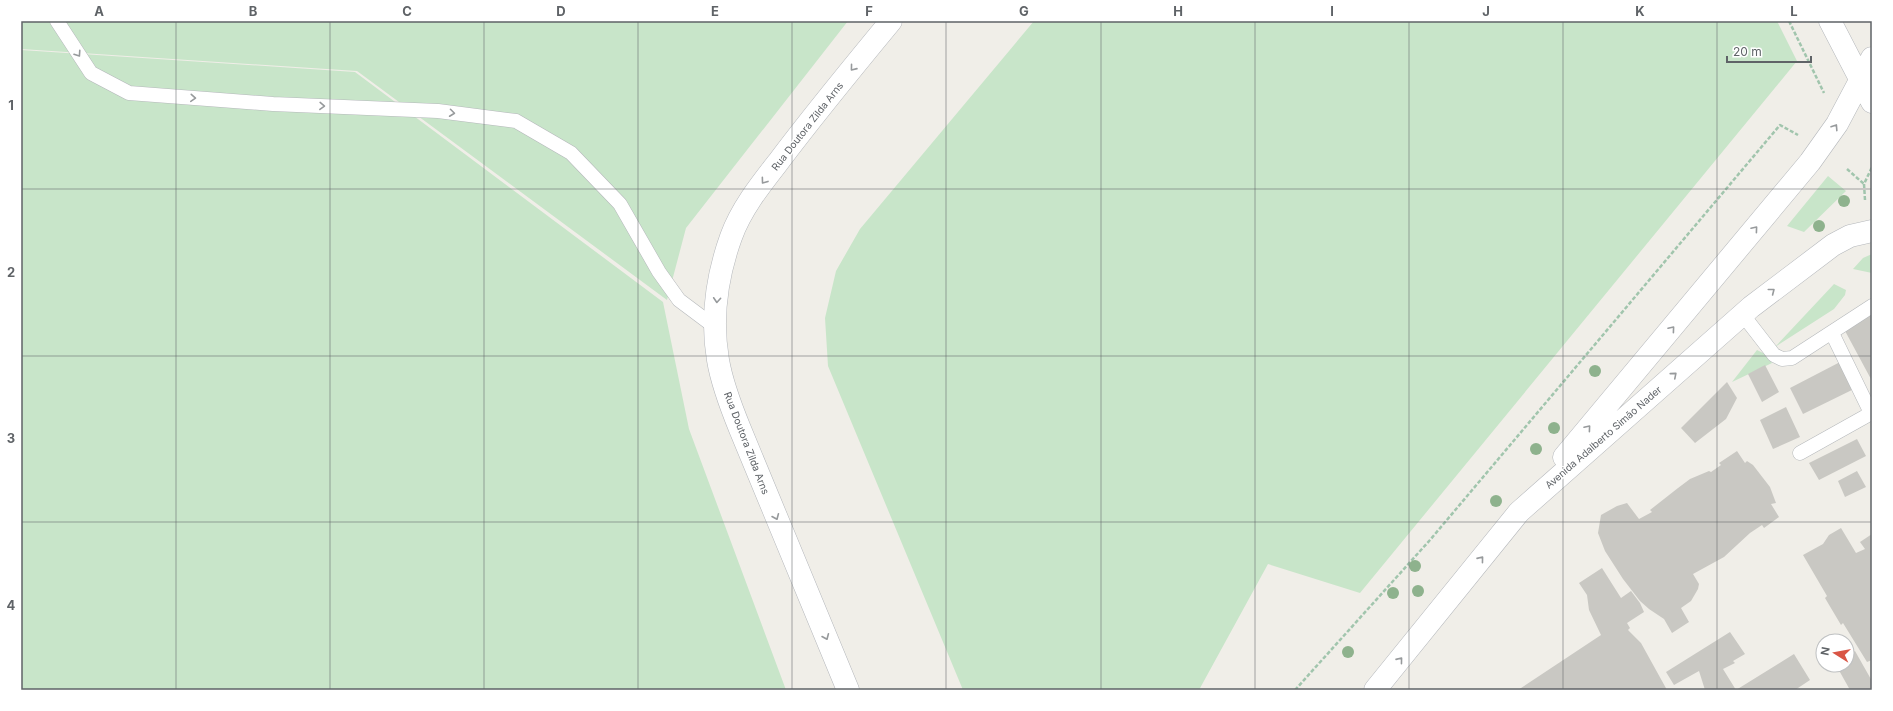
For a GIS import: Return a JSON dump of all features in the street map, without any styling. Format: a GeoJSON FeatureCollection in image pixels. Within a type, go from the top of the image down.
{"type":"FeatureCollection","features":[{"type":"Feature","properties":{"kind":"main road","name":"Rua Doutora Zilda Arns"},"geometry":{"type":"LineString","coordinates":[[848,690],[729,400],[718,360],[715,327],[717,296],[722,266],[731,236],[744,211],[794,141],[891,21]]}},
{"type":"Feature","properties":{"kind":"main road"},"geometry":{"type":"LineString","coordinates":[[1830,21],[1872,102]]}},
{"type":"Feature","properties":{"kind":"main road"},"geometry":{"type":"LineString","coordinates":[[1519,512],[1810,162],[1837,124],[1872,58]]}},
{"type":"Feature","properties":{"kind":"main road","name":"Avenida Adalberto Simão Nader"},"geometry":{"type":"LineString","coordinates":[[1375,690],[1519,512],[1743,315],[1798,271],[1834,245],[1850,236],[1872,231]]}},
{"type":"Feature","properties":{"kind":"lane"},"geometry":{"type":"LineString","coordinates":[[57,21],[91,73],[129,93],[273,104],[438,111],[516,122],[571,153],[620,204],[659,272],[679,300],[715,327]]}},
{"type":"Feature","properties":{"kind":"lane"},"geometry":{"type":"LineString","coordinates":[[1743,315],[1774,355],[1782,359],[1792,358],[1872,306]]}},
{"type":"Feature","properties":{"kind":"lane"},"geometry":{"type":"LineString","coordinates":[[1800,453],[1868,415],[1869,409],[1832,333]]}},
{"type":"Feature","properties":{"kind":"path"},"geometry":{"type":"LineString","coordinates":[[1789,21],[1825,93]]}},
{"type":"Feature","properties":{"kind":"path"},"geometry":{"type":"LineString","coordinates":[[1295,690],[1430,540],[1780,125],[1800,136]]}},
{"type":"Feature","properties":{"kind":"path"},"geometry":{"type":"LineString","coordinates":[[1865,200],[1864,184],[1872,167]]}},
{"type":"Feature","properties":{"kind":"path"},"geometry":{"type":"LineString","coordinates":[[1847,169],[1864,184]]}},
{"type":"Feature","properties":{"kind":"green space"},"geometry":{"type":"Polygon","coordinates":[[[21,21],[848,21],[686,228],[667,300],[357,71],[21,49],[21,21]]]}},
{"type":"Feature","properties":{"kind":"green space"},"geometry":{"type":"Polygon","coordinates":[[[1034,21],[1777,21],[1797,61],[1360,593],[1268,564],[1199,690],[963,690],[828,366],[825,318],[836,271],[860,229],[1034,21]]]}},
{"type":"Feature","properties":{"kind":"green space"},"geometry":{"type":"Polygon","coordinates":[[[21,50],[355,72],[663,302],[689,429],[786,690],[21,690],[21,50]]]}},
{"type":"Feature","properties":{"kind":"green space"},"geometry":{"type":"Polygon","coordinates":[[[1828,176],[1846,191],[1804,232],[1787,226],[1828,176]]]}},
{"type":"Feature","properties":{"kind":"green space"},"geometry":{"type":"Polygon","coordinates":[[[1872,254],[1872,273],[1853,269],[1863,258],[1872,254]]]}},
{"type":"Feature","properties":{"kind":"green space"},"geometry":{"type":"Polygon","coordinates":[[[1834,284],[1846,290],[1845,295],[1834,309],[1775,347],[1834,284]]]}},
{"type":"Feature","properties":{"kind":"green space"},"geometry":{"type":"Polygon","coordinates":[[[1757,350],[1767,355],[1772,363],[1732,382],[1757,350]]]}},
{"type":"Feature","properties":{"kind":"building"},"geometry":{"type":"Polygon","coordinates":[[[1872,313],[1872,381],[1844,329],[1872,313]]]}},
{"type":"Feature","properties":{"kind":"building"},"geometry":{"type":"Polygon","coordinates":[[[1842,361],[1856,388],[1803,414],[1790,388],[1842,361]]]}},
{"type":"Feature","properties":{"kind":"building"},"geometry":{"type":"Polygon","coordinates":[[[1765,365],[1779,392],[1762,402],[1748,374],[1765,365]]]}},
{"type":"Feature","properties":{"kind":"building"},"geometry":{"type":"Polygon","coordinates":[[[1727,382],[1737,398],[1726,419],[1695,443],[1681,428],[1727,382]]]}},
{"type":"Feature","properties":{"kind":"building"},"geometry":{"type":"Polygon","coordinates":[[[1786,407],[1800,437],[1773,449],[1760,420],[1786,407]]]}},
{"type":"Feature","properties":{"kind":"building"},"geometry":{"type":"Polygon","coordinates":[[[1857,439],[1866,456],[1819,480],[1809,463],[1857,439]]]}},
{"type":"Feature","properties":{"kind":"building"},"geometry":{"type":"Polygon","coordinates":[[[1737,451],[1745,463],[1747,461],[1753,465],[1770,487],[1776,503],[1771,504],[1779,517],[1764,528],[1762,525],[1750,533],[1724,557],[1693,574],[1699,584],[1698,589],[1691,601],[1681,608],[1689,622],[1672,633],[1664,619],[1640,601],[1623,579],[1605,551],[1598,533],[1601,515],[1617,506],[1627,503],[1639,519],[1652,512],[1650,510],[1690,479],[1709,471],[1711,472],[1721,465],[1719,463],[1737,451]]]}},
{"type":"Feature","properties":{"kind":"building"},"geometry":{"type":"Polygon","coordinates":[[[1857,471],[1866,487],[1845,497],[1838,481],[1857,471]]]}},
{"type":"Feature","properties":{"kind":"building"},"geometry":{"type":"Polygon","coordinates":[[[1841,528],[1856,553],[1865,549],[1860,542],[1872,534],[1872,660],[1867,662],[1855,642],[1855,633],[1849,633],[1843,623],[1841,625],[1825,598],[1827,596],[1803,555],[1823,544],[1829,535],[1841,528]]]}},
{"type":"Feature","properties":{"kind":"building"},"geometry":{"type":"Polygon","coordinates":[[[1602,568],[1621,598],[1631,591],[1640,603],[1644,612],[1627,623],[1630,628],[1628,630],[1641,643],[1667,690],[1518,690],[1601,635],[1589,610],[1587,595],[1579,583],[1602,568]]]}},
{"type":"Feature","properties":{"kind":"building"},"geometry":{"type":"Polygon","coordinates":[[[1730,632],[1745,654],[1733,661],[1735,663],[1723,669],[1736,690],[1705,690],[1699,671],[1674,685],[1666,672],[1730,632]]]}},
{"type":"Feature","properties":{"kind":"building"},"geometry":{"type":"Polygon","coordinates":[[[1855,651],[1872,681],[1872,690],[1850,690],[1840,673],[1855,673],[1855,651]]]}},
{"type":"Feature","properties":{"kind":"building"},"geometry":{"type":"Polygon","coordinates":[[[1794,654],[1810,680],[1795,690],[1736,690],[1794,654]]]}}]}
